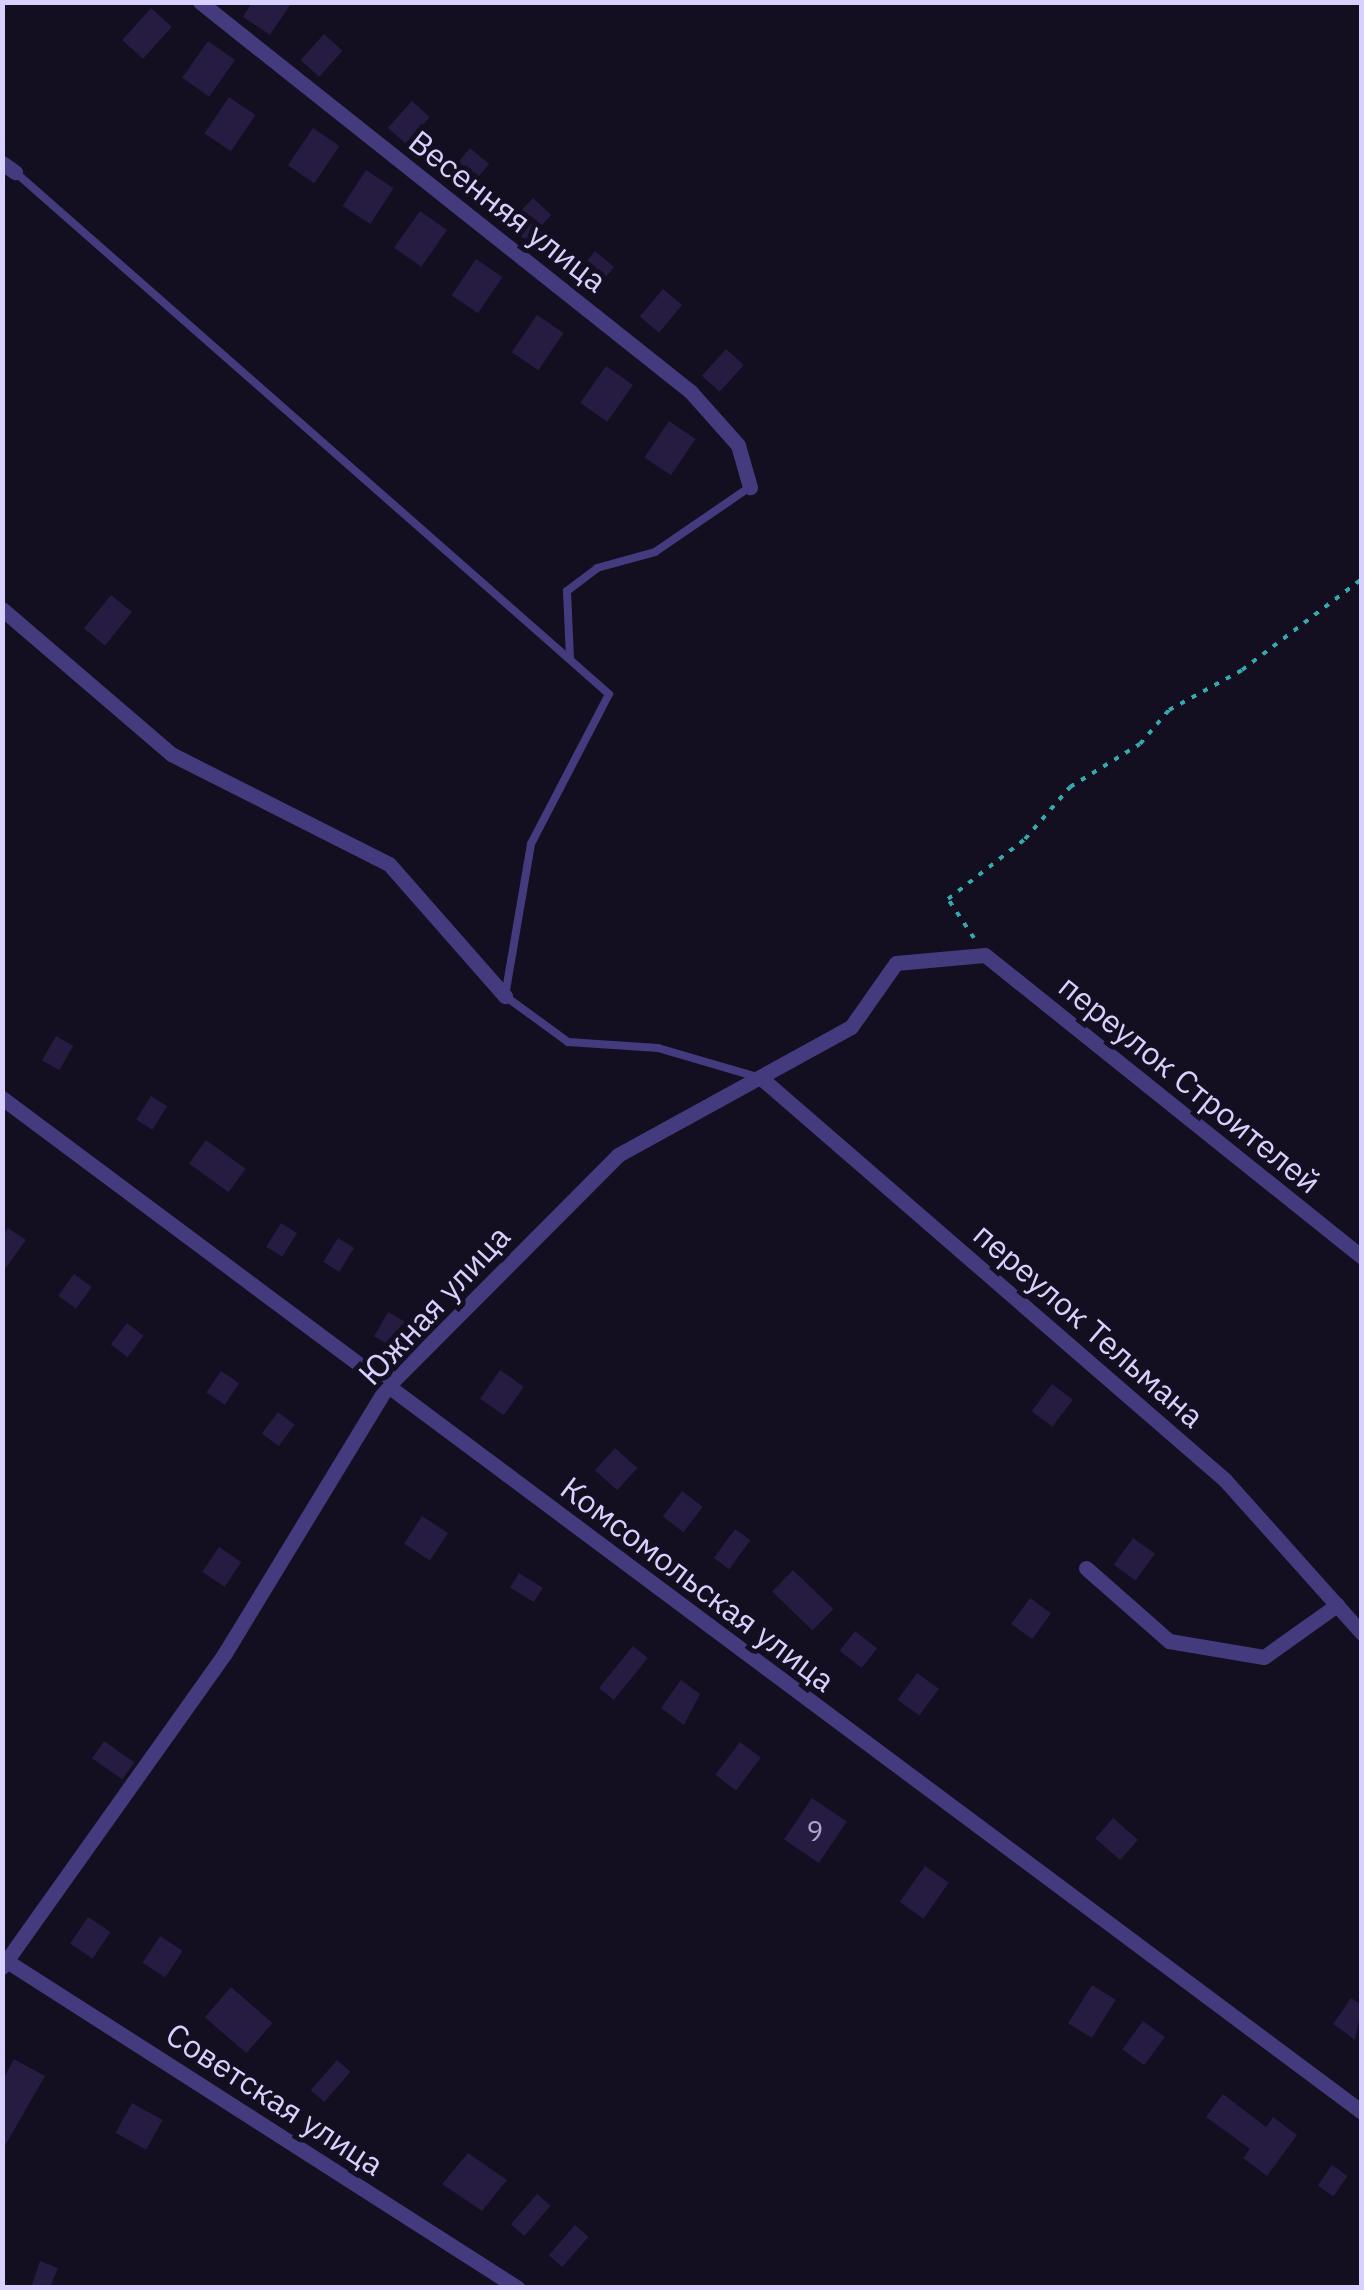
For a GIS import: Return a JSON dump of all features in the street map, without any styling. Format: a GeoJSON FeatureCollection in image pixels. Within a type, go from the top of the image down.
{"type":"FeatureCollection","features":[{"type":"Feature","properties":{"kind":"street","name":"Весенняя улица"},"geometry":{"type":"LineString","coordinates":[[200,2],[690,391],[738,445],[750,487]]}},
{"type":"Feature","properties":{"kind":"street"},"geometry":{"type":"LineString","coordinates":[[2,608],[171,754],[389,864],[504,996]]}},
{"type":"Feature","properties":{"kind":"street","name":"Южная улица"},"geometry":{"type":"LineString","coordinates":[[4,1962],[225,1653],[387,1387],[618,1155],[851,1026],[896,963],[985,954]]}},
{"type":"Feature","properties":{"kind":"street","name":"переулок Строителей"},"geometry":{"type":"LineString","coordinates":[[985,954],[1362,1256]]}},
{"type":"Feature","properties":{"kind":"street","name":"переулок Тельмана"},"geometry":{"type":"LineString","coordinates":[[761,1078],[1226,1480],[1362,1632]]}},
{"type":"Feature","properties":{"kind":"street","name":"Комсомольская улица"},"geometry":{"type":"LineString","coordinates":[[2,1098],[1362,2112]]}},
{"type":"Feature","properties":{"kind":"street"},"geometry":{"type":"LineString","coordinates":[[1086,1568],[1169,1641],[1264,1657],[1337,1605]]}},
{"type":"Feature","properties":{"kind":"street","name":"Советская улица"},"geometry":{"type":"LineString","coordinates":[[4,1962],[518,2288]]}},
{"type":"Feature","properties":{"kind":"lane"},"geometry":{"type":"LineString","coordinates":[[9,168],[609,694],[531,844],[504,996],[568,1042],[658,1048],[761,1078]]}},
{"type":"Feature","properties":{"kind":"lane"},"geometry":{"type":"LineString","coordinates":[[570,658],[568,591],[597,568],[655,552],[750,487]]}},
{"type":"Feature","properties":{"kind":"path"},"geometry":{"type":"LineString","coordinates":[[985,954],[948,899],[1025,840],[1070,787],[1140,744],[1169,710],[1242,670],[1362,579]]}},
{"type":"Feature","properties":{"kind":"building"},"geometry":{"type":"Polygon","coordinates":[[[252,2],[292,2],[270,35],[243,17],[252,2]]]}},
{"type":"Feature","properties":{"kind":"building"},"geometry":{"type":"Polygon","coordinates":[[[151,8],[172,27],[143,59],[122,40],[151,8]]]}},
{"type":"Feature","properties":{"kind":"building"},"geometry":{"type":"Polygon","coordinates":[[[324,34],[343,51],[319,77],[301,60],[324,34]]]}},
{"type":"Feature","properties":{"kind":"building"},"geometry":{"type":"Polygon","coordinates":[[[208,41],[235,60],[209,97],[182,78],[208,41]]]}},
{"type":"Feature","properties":{"kind":"building"},"geometry":{"type":"Polygon","coordinates":[[[229,97],[256,115],[231,151],[204,133],[229,97]]]}},
{"type":"Feature","properties":{"kind":"building"},"geometry":{"type":"Polygon","coordinates":[[[412,101],[430,117],[406,144],[388,128],[412,101]]]}},
{"type":"Feature","properties":{"kind":"building"},"geometry":{"type":"Polygon","coordinates":[[[313,128],[340,146],[314,183],[288,165],[313,128]]]}},
{"type":"Feature","properties":{"kind":"building"},"geometry":{"type":"Polygon","coordinates":[[[470,148],[489,164],[467,191],[448,175],[470,148]]]}},
{"type":"Feature","properties":{"kind":"building"},"geometry":{"type":"Polygon","coordinates":[[[366,170],[394,188],[370,224],[343,206],[366,170]]]}},
{"type":"Feature","properties":{"kind":"building"},"geometry":{"type":"Polygon","coordinates":[[[533,198],[551,215],[527,241],[508,224],[533,198]]]}},
{"type":"Feature","properties":{"kind":"building"},"geometry":{"type":"Polygon","coordinates":[[[420,211],[447,230],[421,267],[394,248],[420,211]]]}},
{"type":"Feature","properties":{"kind":"building"},"geometry":{"type":"Polygon","coordinates":[[[595,251],[614,267],[592,294],[573,278],[595,251]]]}},
{"type":"Feature","properties":{"kind":"building"},"geometry":{"type":"Polygon","coordinates":[[[476,259],[503,277],[478,313],[451,295],[476,259]]]}},
{"type":"Feature","properties":{"kind":"building"},"geometry":{"type":"Polygon","coordinates":[[[663,289],[682,305],[659,333],[640,317],[663,289]]]}},
{"type":"Feature","properties":{"kind":"building"},"geometry":{"type":"Polygon","coordinates":[[[537,315],[564,333],[538,370],[512,352],[537,315]]]}},
{"type":"Feature","properties":{"kind":"building"},"geometry":{"type":"Polygon","coordinates":[[[726,349],[744,365],[720,392],[702,376],[726,349]]]}},
{"type":"Feature","properties":{"kind":"building"},"geometry":{"type":"Polygon","coordinates":[[[606,366],[633,385],[607,422],[580,403],[606,366]]]}},
{"type":"Feature","properties":{"kind":"building"},"geometry":{"type":"Polygon","coordinates":[[[669,421],[696,439],[671,475],[644,457],[669,421]]]}},
{"type":"Feature","properties":{"kind":"building"},"geometry":{"type":"Polygon","coordinates":[[[111,595],[132,612],[105,645],[84,628],[111,595]]]}},
{"type":"Feature","properties":{"kind":"building"},"geometry":{"type":"Polygon","coordinates":[[[56,1036],[73,1046],[59,1070],[42,1060],[56,1036]]]}},
{"type":"Feature","properties":{"kind":"building"},"geometry":{"type":"Polygon","coordinates":[[[151,1096],[167,1106],[152,1130],[136,1120],[151,1096]]]}},
{"type":"Feature","properties":{"kind":"building"},"geometry":{"type":"Polygon","coordinates":[[[206,1140],[246,1169],[229,1192],[189,1163],[206,1140]]]}},
{"type":"Feature","properties":{"kind":"building"},"geometry":{"type":"Polygon","coordinates":[[[281,1223],[297,1233],[282,1257],[266,1247],[281,1223]]]}},
{"type":"Feature","properties":{"kind":"building"},"geometry":{"type":"Polygon","coordinates":[[[8,1228],[26,1240],[2,1273],[2,1236],[8,1228]]]}},
{"type":"Feature","properties":{"kind":"building"},"geometry":{"type":"Polygon","coordinates":[[[338,1238],[354,1248],[339,1272],[323,1262],[338,1238]]]}},
{"type":"Feature","properties":{"kind":"building"},"geometry":{"type":"Polygon","coordinates":[[[74,1274],[92,1287],[76,1309],[58,1296],[74,1274]]]}},
{"type":"Feature","properties":{"kind":"building"},"geometry":{"type":"Polygon","coordinates":[[[388,1312],[405,1322],[391,1346],[374,1336],[388,1312]]]}},
{"type":"Feature","properties":{"kind":"building"},"geometry":{"type":"Polygon","coordinates":[[[127,1323],[144,1336],[128,1357],[111,1345],[127,1323]]]}},
{"type":"Feature","properties":{"kind":"building"},"geometry":{"type":"Polygon","coordinates":[[[500,1370],[524,1387],[504,1415],[480,1399],[500,1370]]]}},
{"type":"Feature","properties":{"kind":"building"},"geometry":{"type":"Polygon","coordinates":[[[221,1371],[239,1383],[225,1405],[206,1393],[221,1371]]]}},
{"type":"Feature","properties":{"kind":"building"},"geometry":{"type":"Polygon","coordinates":[[[1052,1384],[1073,1400],[1052,1427],[1032,1411],[1052,1384]]]}},
{"type":"Feature","properties":{"kind":"building"},"geometry":{"type":"Polygon","coordinates":[[[278,1412],[295,1425],[279,1446],[262,1434],[278,1412]]]}},
{"type":"Feature","properties":{"kind":"building"},"geometry":{"type":"Polygon","coordinates":[[[615,1448],[637,1468],[617,1490],[595,1470],[615,1448]]]}},
{"type":"Feature","properties":{"kind":"building"},"geometry":{"type":"Polygon","coordinates":[[[682,1491],[703,1507],[684,1532],[663,1517],[682,1491]]]}},
{"type":"Feature","properties":{"kind":"building"},"geometry":{"type":"Polygon","coordinates":[[[422,1516],[448,1533],[430,1561],[404,1544],[422,1516]]]}},
{"type":"Feature","properties":{"kind":"building"},"geometry":{"type":"Polygon","coordinates":[[[735,1529],[750,1540],[729,1569],[714,1558],[735,1529]]]}},
{"type":"Feature","properties":{"kind":"building"},"geometry":{"type":"Polygon","coordinates":[[[1133,1538],[1155,1554],[1135,1581],[1114,1565],[1133,1538]]]}},
{"type":"Feature","properties":{"kind":"building"},"geometry":{"type":"Polygon","coordinates":[[[219,1547],[241,1562],[225,1587],[202,1572],[219,1547]]]}},
{"type":"Feature","properties":{"kind":"building"},"geometry":{"type":"Polygon","coordinates":[[[793,1570],[833,1609],[812,1630],[772,1592],[793,1570]]]}},
{"type":"Feature","properties":{"kind":"building"},"geometry":{"type":"Polygon","coordinates":[[[519,1573],[543,1588],[534,1602],[510,1587],[519,1573]]]}},
{"type":"Feature","properties":{"kind":"building"},"geometry":{"type":"Polygon","coordinates":[[[1030,1598],[1051,1613],[1032,1639],[1011,1624],[1030,1598]]]}},
{"type":"Feature","properties":{"kind":"building"},"geometry":{"type":"Polygon","coordinates":[[[855,1631],[877,1648],[862,1668],[840,1651],[855,1631]]]}},
{"type":"Feature","properties":{"kind":"building"},"geometry":{"type":"Polygon","coordinates":[[[633,1646],[648,1658],[614,1700],[599,1688],[633,1646]]]}},
{"type":"Feature","properties":{"kind":"building"},"geometry":{"type":"Polygon","coordinates":[[[917,1673],[939,1689],[919,1716],[898,1700],[917,1673]]]}},
{"type":"Feature","properties":{"kind":"building"},"geometry":{"type":"Polygon","coordinates":[[[681,1680],[700,1694],[684,1725],[661,1708],[681,1680]]]}},
{"type":"Feature","properties":{"kind":"building"},"geometry":{"type":"Polygon","coordinates":[[[104,1741],[134,1762],[122,1779],[92,1758],[104,1741]]]}},
{"type":"Feature","properties":{"kind":"building"},"geometry":{"type":"Polygon","coordinates":[[[740,1742],[761,1758],[736,1790],[715,1775],[740,1742]]]}},
{"type":"Feature","properties":{"kind":"building"},"geometry":{"type":"Polygon","coordinates":[[[812,1798],[847,1821],[819,1863],[784,1839],[812,1798]]]}},
{"type":"Feature","properties":{"kind":"building"},"geometry":{"type":"Polygon","coordinates":[[[1113,1818],[1138,1840],[1120,1860],[1095,1838],[1113,1818]]]}},
{"type":"Feature","properties":{"kind":"building"},"geometry":{"type":"Polygon","coordinates":[[[925,1866],[949,1883],[924,1919],[900,1902],[925,1866]]]}},
{"type":"Feature","properties":{"kind":"building"},"geometry":{"type":"Polygon","coordinates":[[[88,1917],[110,1932],[92,1959],[70,1944],[88,1917]]]}},
{"type":"Feature","properties":{"kind":"building"},"geometry":{"type":"Polygon","coordinates":[[[160,1936],[183,1951],[165,1978],[143,1963],[160,1936]]]}},
{"type":"Feature","properties":{"kind":"building"},"geometry":{"type":"Polygon","coordinates":[[[1092,1985],[1116,2000],[1092,2038],[1068,2023],[1092,1985]]]}},
{"type":"Feature","properties":{"kind":"building"},"geometry":{"type":"Polygon","coordinates":[[[231,1987],[273,2023],[246,2053],[205,2017],[231,1987]]]}},
{"type":"Feature","properties":{"kind":"building"},"geometry":{"type":"Polygon","coordinates":[[[1351,1998],[1362,2005],[1355,2040],[1333,2024],[1351,1998]]]}},
{"type":"Feature","properties":{"kind":"building"},"geometry":{"type":"Polygon","coordinates":[[[1143,2021],[1165,2037],[1144,2065],[1122,2049],[1143,2021]]]}},
{"type":"Feature","properties":{"kind":"building"},"geometry":{"type":"Polygon","coordinates":[[[14,2059],[45,2076],[2,2151],[2,2081],[14,2059]]]}},
{"type":"Feature","properties":{"kind":"building"},"geometry":{"type":"Polygon","coordinates":[[[337,2060],[351,2072],[324,2102],[311,2090],[337,2060]]]}},
{"type":"Feature","properties":{"kind":"building"},"geometry":{"type":"Polygon","coordinates":[[[1223,2094],[1266,2127],[1273,2117],[1297,2135],[1267,2176],[1243,2158],[1250,2149],[1206,2117],[1223,2094]]]}},
{"type":"Feature","properties":{"kind":"building"},"geometry":{"type":"Polygon","coordinates":[[[132,2103],[163,2120],[146,2150],[116,2133],[132,2103]]]}},
{"type":"Feature","properties":{"kind":"building"},"geometry":{"type":"Polygon","coordinates":[[[468,2153],[507,2180],[482,2211],[442,2184],[468,2153]]]}},
{"type":"Feature","properties":{"kind":"building"},"geometry":{"type":"Polygon","coordinates":[[[1332,2165],[1348,2176],[1333,2196],[1318,2185],[1332,2165]]]}},
{"type":"Feature","properties":{"kind":"building"},"geometry":{"type":"Polygon","coordinates":[[[537,2194],[551,2206],[524,2236],[511,2224],[537,2194]]]}},
{"type":"Feature","properties":{"kind":"building"},"geometry":{"type":"Polygon","coordinates":[[[575,2225],[589,2237],[562,2267],[549,2255],[575,2225]]]}},
{"type":"Feature","properties":{"kind":"building"},"geometry":{"type":"Polygon","coordinates":[[[40,2261],[58,2268],[50,2288],[31,2288],[40,2261]]]}}]}
